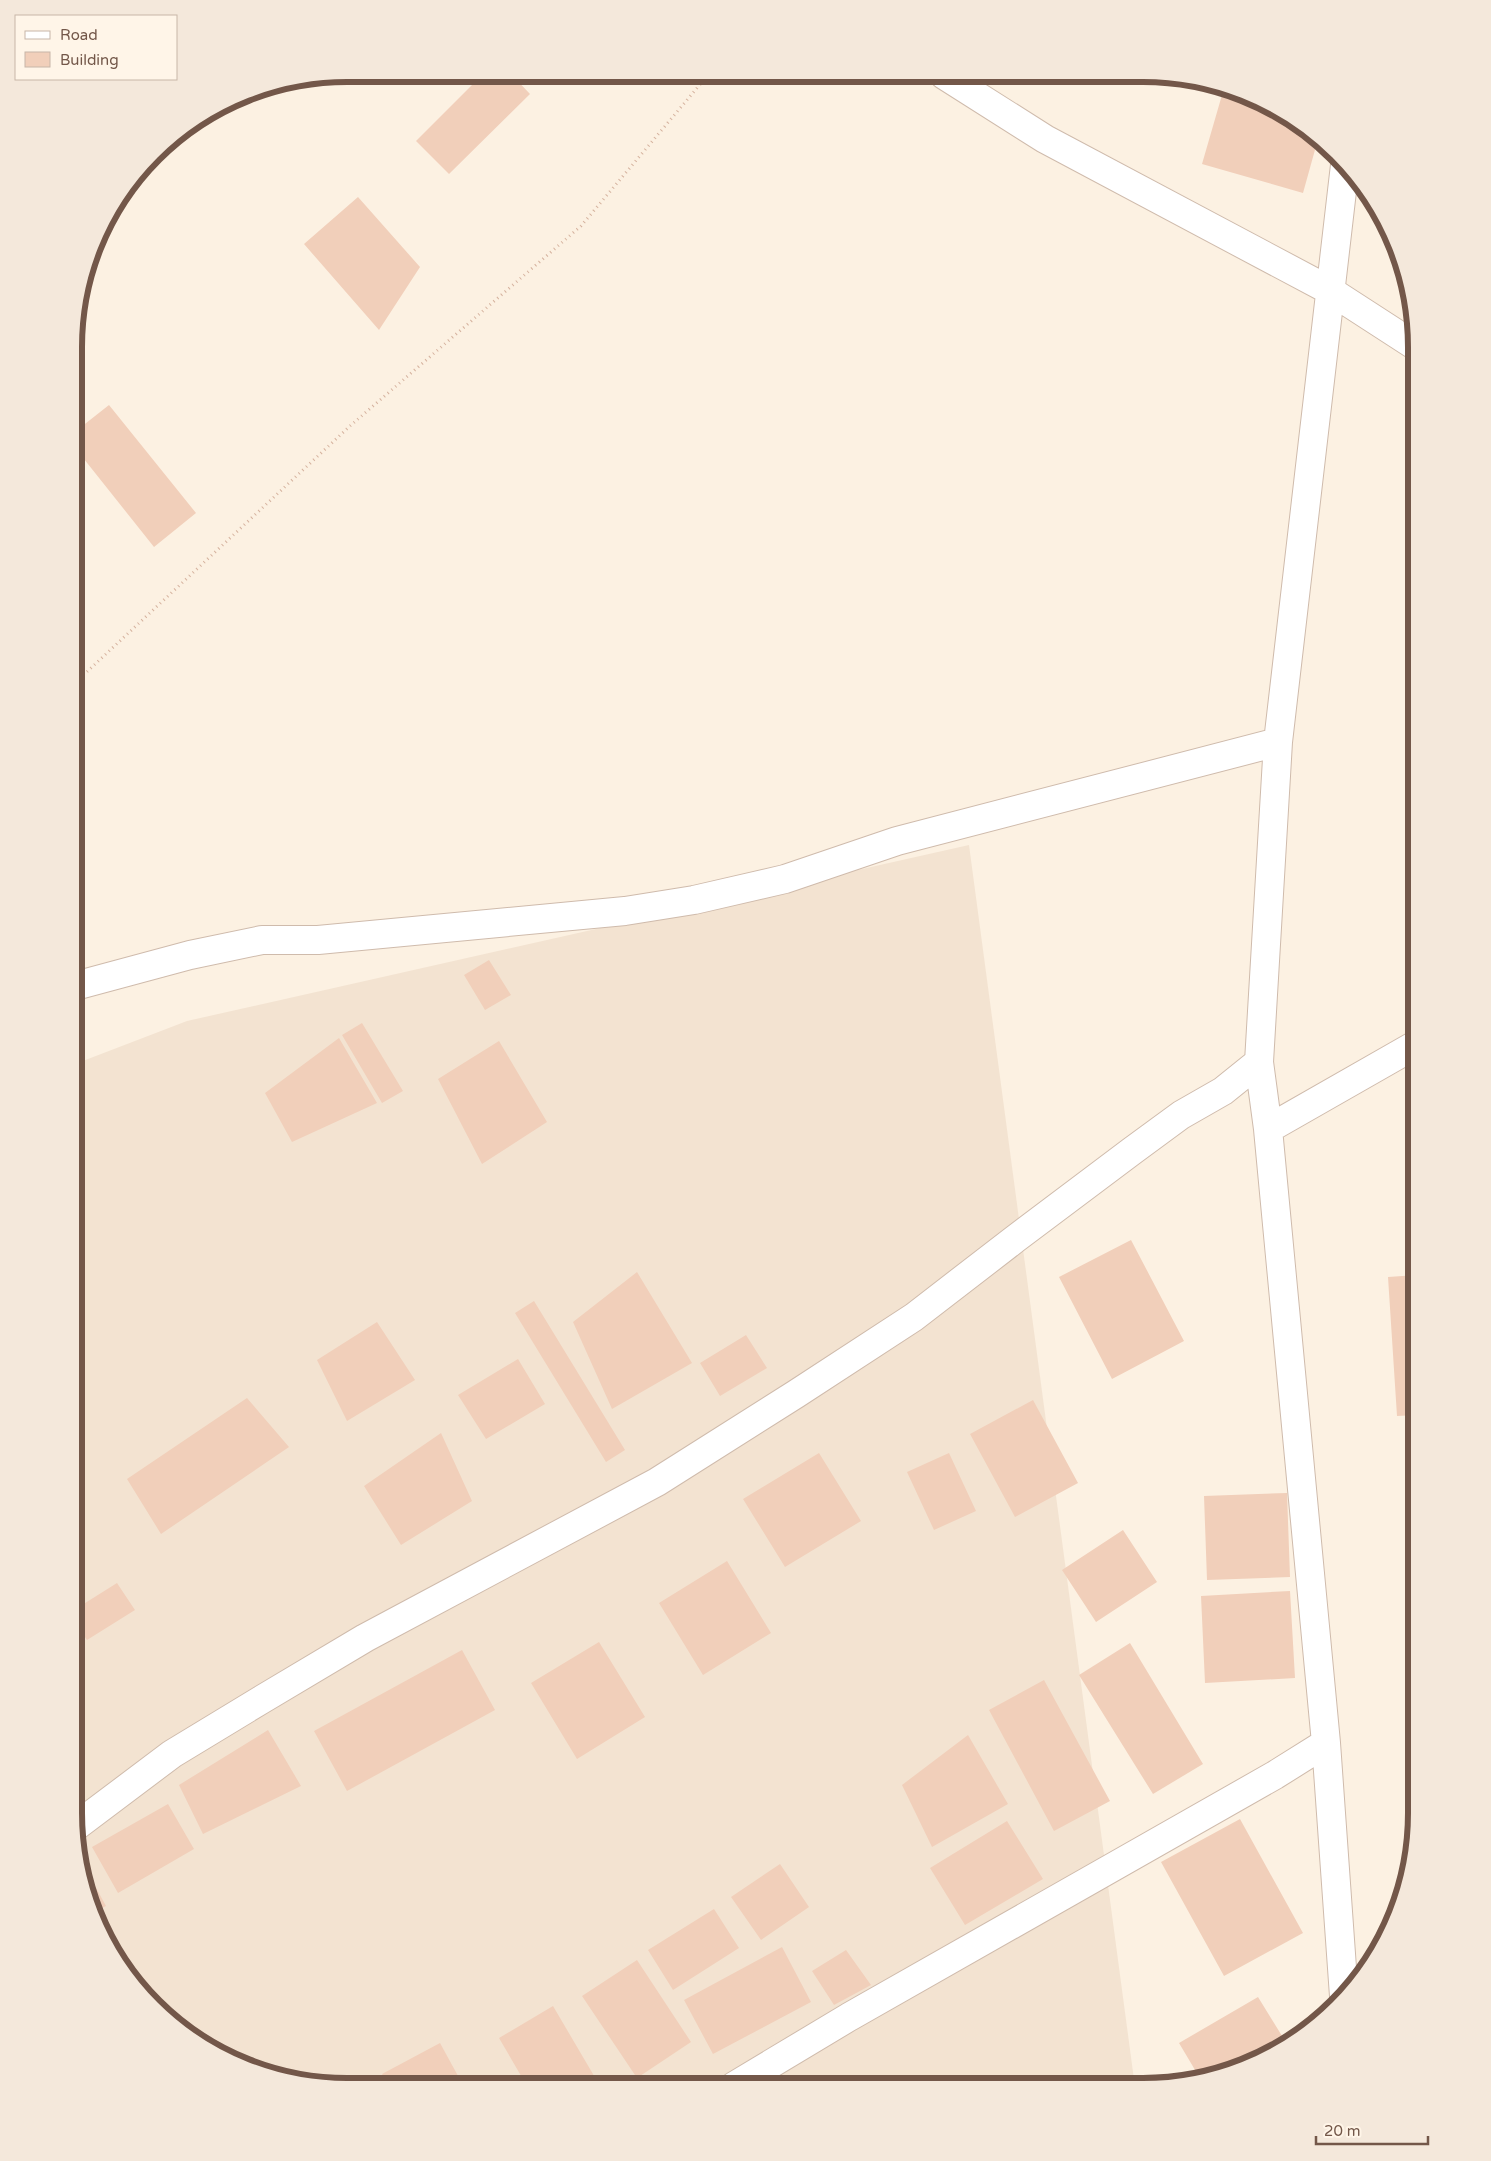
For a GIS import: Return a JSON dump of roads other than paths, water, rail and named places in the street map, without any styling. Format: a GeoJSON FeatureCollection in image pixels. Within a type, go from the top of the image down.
{"type":"FeatureCollection","features":[{"type":"Feature","properties":{"kind":"street"},"geometry":{"type":"LineString","coordinates":[[954,82],[1045,139],[1329,290],[1408,341]]}},
{"type":"Feature","properties":{"kind":"street"},"geometry":{"type":"LineString","coordinates":[[1343,173],[1278,742],[1259,1062],[1268,1129],[1326,1743],[1343,1988]]}},
{"type":"Feature","properties":{"kind":"street"},"geometry":{"type":"LineString","coordinates":[[82,984],[190,955],[262,940],[318,940],[625,911],[694,900],[785,879],[897,841],[1278,742]]}},
{"type":"Feature","properties":{"kind":"street"},"geometry":{"type":"LineString","coordinates":[[1268,1129],[1408,1049]]}},
{"type":"Feature","properties":{"kind":"street"},"geometry":{"type":"LineString","coordinates":[[82,1821],[172,1754],[253,1705],[365,1638],[657,1482],[804,1389],[914,1317],[1015,1238],[1139,1146],[1182,1115],[1223,1091],[1259,1062]]}},
{"type":"Feature","properties":{"kind":"street"},"geometry":{"type":"LineString","coordinates":[[747,2078],[849,2017],[1276,1775],[1326,1743]]}}]}
